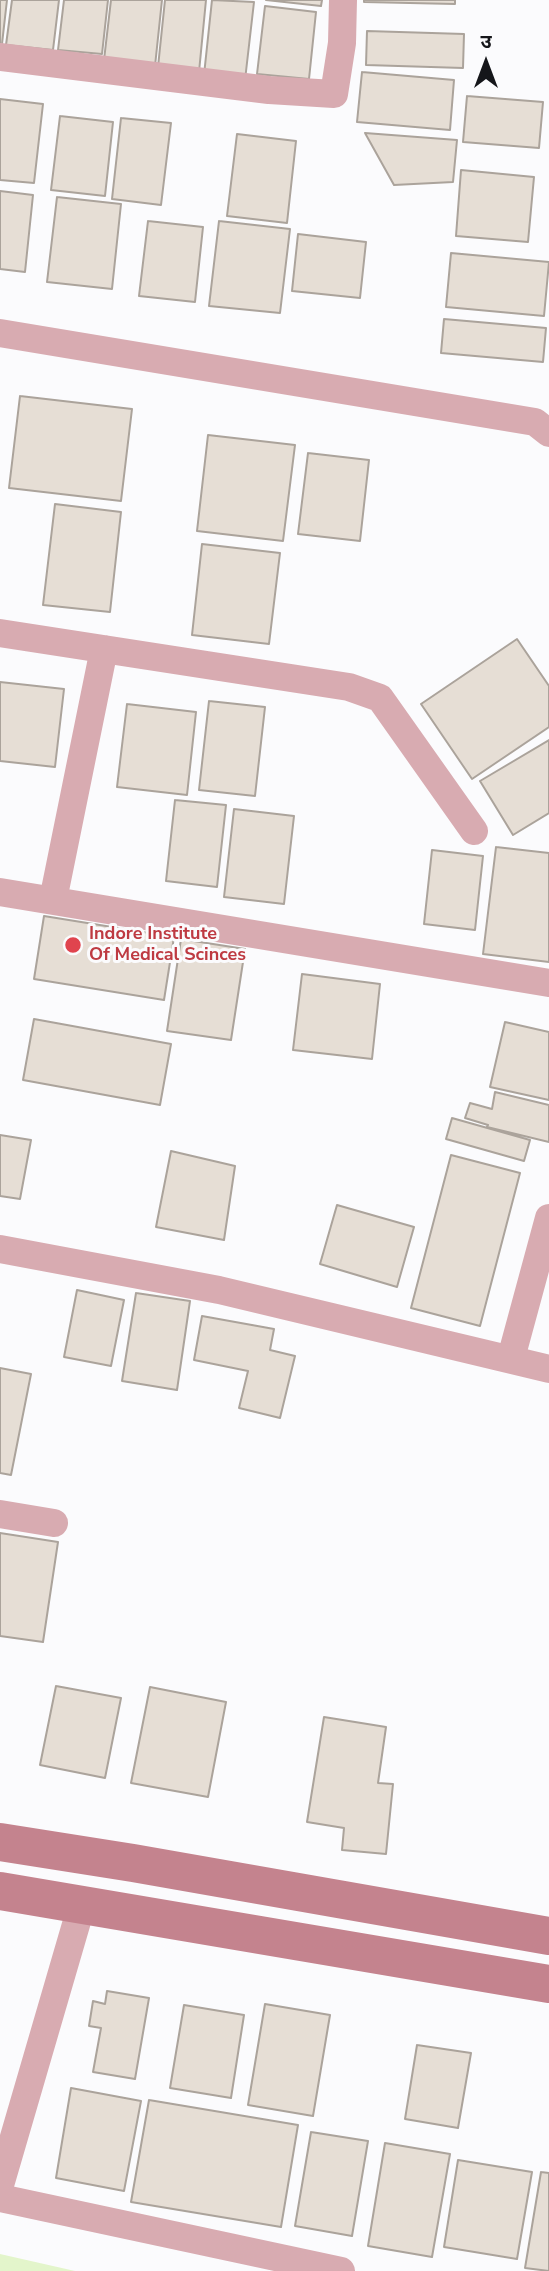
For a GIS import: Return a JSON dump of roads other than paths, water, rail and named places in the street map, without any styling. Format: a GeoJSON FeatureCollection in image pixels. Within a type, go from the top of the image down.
{"type":"FeatureCollection","features":[{"type":"Feature","properties":{"kind":"main road"},"geometry":{"type":"LineString","coordinates":[[0,1842],[549,1936]]}},
{"type":"Feature","properties":{"kind":"main road"},"geometry":{"type":"LineString","coordinates":[[0,1891],[549,1984]]}},
{"type":"Feature","properties":{"kind":"street"},"geometry":{"type":"LineString","coordinates":[[0,57],[269,90],[334,94],[342,43],[343,0]]}},
{"type":"Feature","properties":{"kind":"street"},"geometry":{"type":"LineString","coordinates":[[0,333],[535,422],[549,433]]}},
{"type":"Feature","properties":{"kind":"street"},"geometry":{"type":"LineString","coordinates":[[0,633],[349,687],[380,698],[474,831]]}},
{"type":"Feature","properties":{"kind":"street"},"geometry":{"type":"LineString","coordinates":[[53,900],[104,649]]}},
{"type":"Feature","properties":{"kind":"street"},"geometry":{"type":"LineString","coordinates":[[0,892],[549,983]]}},
{"type":"Feature","properties":{"kind":"street"},"geometry":{"type":"LineString","coordinates":[[511,1358],[549,1218]]}},
{"type":"Feature","properties":{"kind":"street"},"geometry":{"type":"LineString","coordinates":[[0,1249],[219,1290],[549,1368]]}},
{"type":"Feature","properties":{"kind":"street"},"geometry":{"type":"LineString","coordinates":[[0,1514],[54,1523]]}},
{"type":"Feature","properties":{"kind":"street"},"geometry":{"type":"LineString","coordinates":[[0,2185],[82,1904]]}},
{"type":"Feature","properties":{"kind":"street"},"geometry":{"type":"LineString","coordinates":[[0,2198],[341,2271]]}},
{"type":"Feature","properties":{"kind":"place","name":"Indore Institute Of Medical Scinces"},"geometry":{"type":"Point","coordinates":[73,945]}}]}
